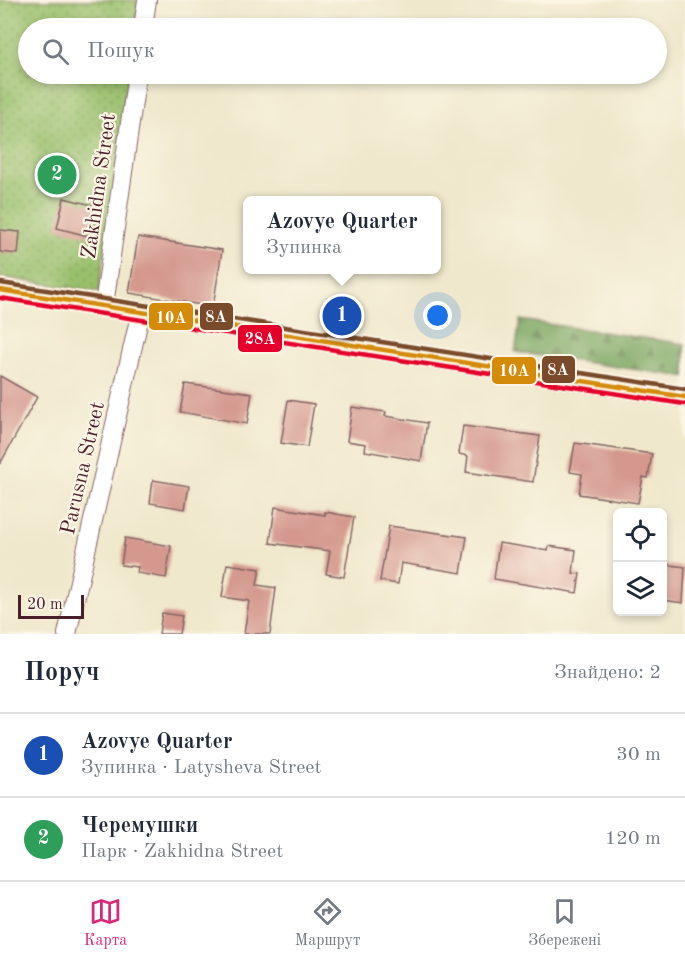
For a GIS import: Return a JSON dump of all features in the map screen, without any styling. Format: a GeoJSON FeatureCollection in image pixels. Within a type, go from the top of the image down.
{"type":"FeatureCollection","features":[{"type":"Feature","properties":{"kind":"street"},"geometry":{"type":"LineString","coordinates":[[144,18],[147,0]]}},
{"type":"Feature","properties":{"kind":"street","name":"Zakhidna Street"},"geometry":{"type":"LineString","coordinates":[[104,305],[136,84]]}},
{"type":"Feature","properties":{"kind":"street"},"geometry":{"type":"LineString","coordinates":[[0,290],[685,398]]}},
{"type":"Feature","properties":{"kind":"street","name":"Parusna Street"},"geometry":{"type":"LineString","coordinates":[[67,634],[141,311]]}},
{"type":"Feature","properties":{"kind":"green space"},"geometry":{"type":"Polygon","coordinates":[[[0,0],[139,0],[136,18],[18,18],[18,84],[128,84],[99,292],[0,277],[0,0]]]}},
{"type":"Feature","properties":{"kind":"green space"},"geometry":{"type":"Polygon","coordinates":[[[520,320],[685,344],[685,377],[515,352],[520,320]]]}},
{"type":"Feature","properties":{"kind":"building"},"geometry":{"type":"Polygon","coordinates":[[[64,198],[100,207],[92,237],[57,228],[64,198]]]}},
{"type":"Feature","properties":{"kind":"building"},"geometry":{"type":"Polygon","coordinates":[[[0,230],[20,232],[18,254],[0,252],[0,230]]]}},
{"type":"Feature","properties":{"kind":"building"},"geometry":{"type":"Polygon","coordinates":[[[138,237],[222,250],[213,307],[129,293],[138,237]]]}},
{"type":"Feature","properties":{"kind":"building"},"geometry":{"type":"Polygon","coordinates":[[[0,376],[37,397],[0,464],[0,376]]]}},
{"type":"Feature","properties":{"kind":"building"},"geometry":{"type":"Polygon","coordinates":[[[185,384],[252,393],[247,424],[180,412],[185,384]]]}},
{"type":"Feature","properties":{"kind":"building"},"geometry":{"type":"Polygon","coordinates":[[[288,400],[314,404],[307,447],[281,443],[288,400]]]}},
{"type":"Feature","properties":{"kind":"building"},"geometry":{"type":"Polygon","coordinates":[[[352,407],[386,412],[385,416],[427,423],[421,461],[365,451],[366,444],[347,441],[352,407]]]}},
{"type":"Feature","properties":{"kind":"building"},"geometry":{"type":"Polygon","coordinates":[[[463,426],[540,436],[533,482],[466,472],[468,456],[459,454],[463,426]]]}},
{"type":"Feature","properties":{"kind":"building"},"geometry":{"type":"Polygon","coordinates":[[[575,443],[652,454],[648,478],[643,477],[638,503],[579,494],[582,474],[570,472],[575,443]]]}},
{"type":"Feature","properties":{"kind":"building"},"geometry":{"type":"Polygon","coordinates":[[[153,480],[189,486],[185,509],[150,503],[153,480]]]}},
{"type":"Feature","properties":{"kind":"building"},"geometry":{"type":"Polygon","coordinates":[[[275,507],[354,517],[344,577],[326,574],[330,551],[270,543],[275,507]]]}},
{"type":"Feature","properties":{"kind":"building"},"geometry":{"type":"Polygon","coordinates":[[[389,526],[467,537],[461,573],[401,563],[398,584],[380,581],[389,526]]]}},
{"type":"Feature","properties":{"kind":"building"},"geometry":{"type":"Polygon","coordinates":[[[125,538],[171,546],[166,578],[137,573],[138,567],[121,565],[125,538]]]}},
{"type":"Feature","properties":{"kind":"building"},"geometry":{"type":"Polygon","coordinates":[[[499,543],[548,551],[549,546],[576,550],[573,573],[580,574],[577,593],[494,579],[499,543]]]}},
{"type":"Feature","properties":{"kind":"building"},"geometry":{"type":"Polygon","coordinates":[[[227,564],[260,569],[257,585],[276,588],[270,634],[244,634],[249,601],[222,597],[227,564]]]}},
{"type":"Feature","properties":{"kind":"building"},"geometry":{"type":"Polygon","coordinates":[[[667,565],[685,567],[683,603],[667,601],[667,565]]]}},
{"type":"Feature","properties":{"kind":"building"},"geometry":{"type":"Polygon","coordinates":[[[162,613],[182,616],[179,634],[159,634],[162,613]]]}},
{"type":"Feature","properties":{"kind":"transit line","name":"8А"},"geometry":{"type":"LineString","coordinates":[[1,283],[685,389]]}},
{"type":"Feature","properties":{"kind":"transit line","name":"10А"},"geometry":{"type":"LineString","coordinates":[[0,290],[685,397]]}},
{"type":"Feature","properties":{"kind":"transit line","name":"28А"},"geometry":{"type":"LineString","coordinates":[[0,298],[684,404]]}},
{"type":"Feature","properties":{"kind":"place","name":"Черемушки"},"geometry":{"type":"Point","coordinates":[57,175]}},
{"type":"Feature","properties":{"kind":"place","name":"Azovye Quarter"},"geometry":{"type":"Point","coordinates":[342,316]}}]}
